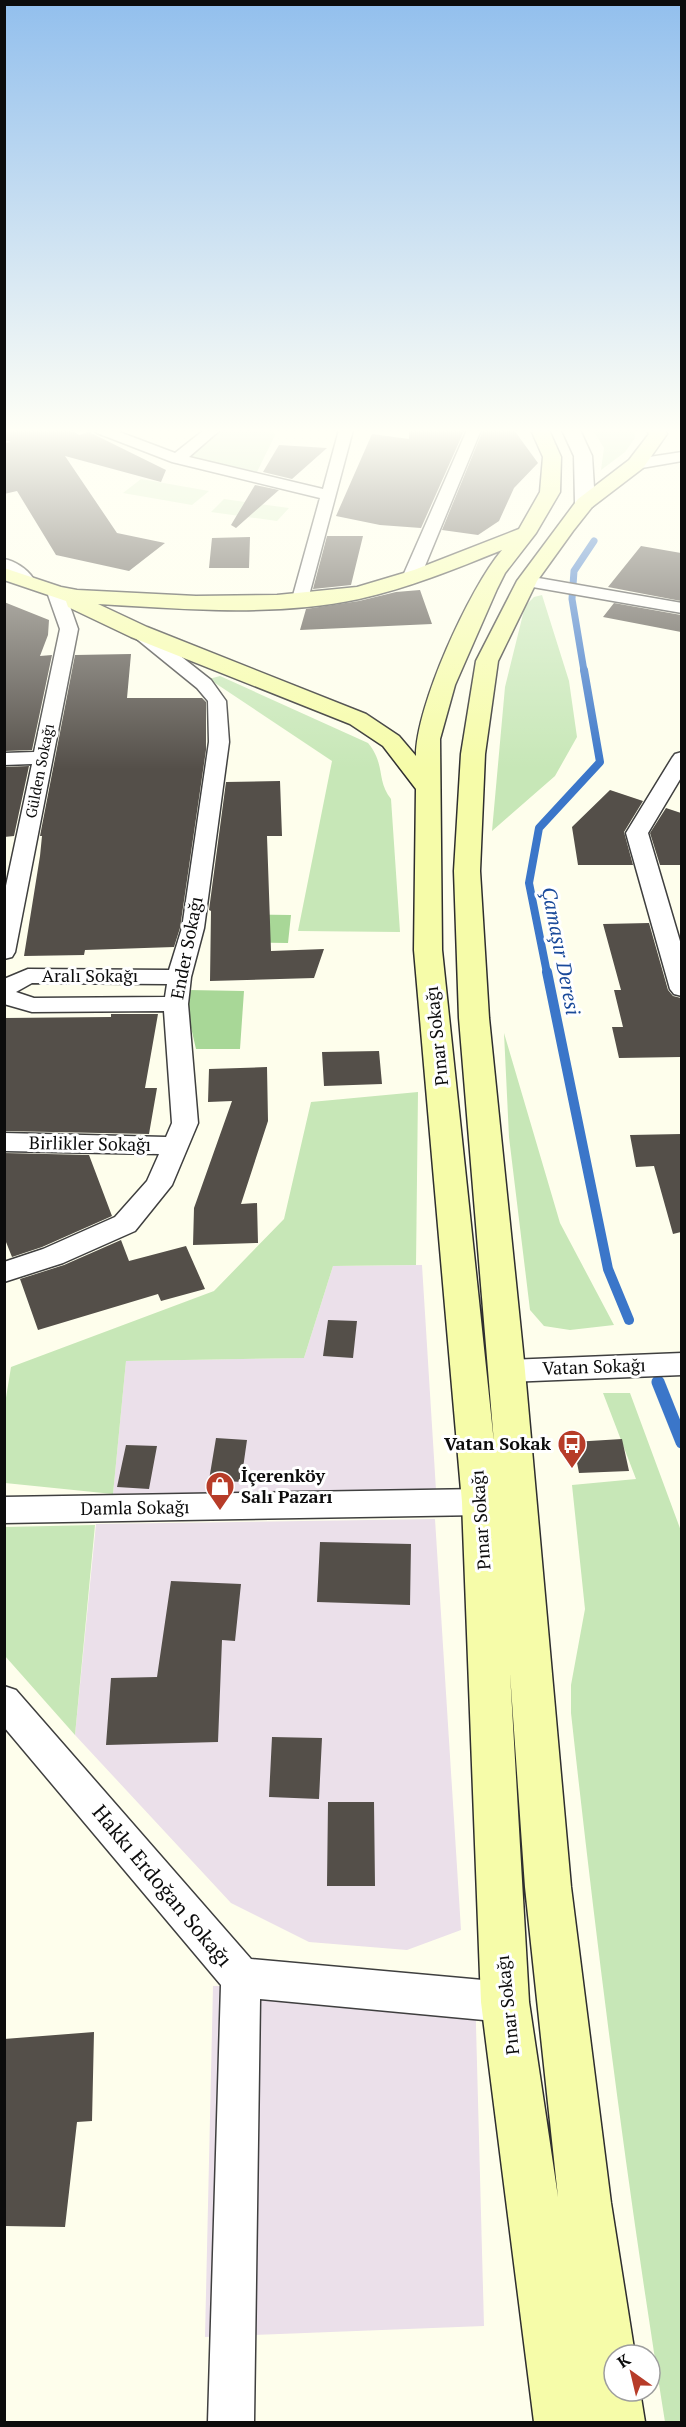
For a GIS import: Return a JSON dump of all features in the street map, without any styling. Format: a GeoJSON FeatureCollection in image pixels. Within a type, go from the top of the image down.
{"type":"FeatureCollection","features":[{"type":"Feature","properties":{"kind":"main road"},"geometry":{"type":"LineString","coordinates":[[56,592],[112,598],[193,602],[301,599],[356,593],[411,578],[500,543]]}},
{"type":"Feature","properties":{"kind":"main road","name":"Pınar Sokağı"},"geometry":{"type":"LineString","coordinates":[[518,543],[495,571],[444,685],[417,722],[428,739],[428,950],[482,1502],[505,2002],[562,2422]]}},
{"type":"Feature","properties":{"kind":"main road","name":"Pınar Sokağı"},"geometry":{"type":"LineString","coordinates":[[555,543],[527,581],[487,661],[473,754],[468,882],[474,1018],[507,1371],[548,1887],[585,2203],[617,2422]]}},
{"type":"Feature","properties":{"kind":"main road"},"geometry":{"type":"LineString","coordinates":[[14,576],[56,592],[139,632],[358,720],[391,741],[428,788]]}},
{"type":"Feature","properties":{"kind":"main road"},"geometry":{"type":"LineString","coordinates":[[411,578],[455,580],[486,589],[501,608],[502,630]]}},
{"type":"Feature","properties":{"kind":"main road"},"geometry":{"type":"LineString","coordinates":[[358,720],[417,722],[479,712]]}},
{"type":"Feature","properties":{"kind":"street"},"geometry":{"type":"LineString","coordinates":[[301,599],[316,543]]}},
{"type":"Feature","properties":{"kind":"street"},"geometry":{"type":"LineString","coordinates":[[411,578],[426,543]]}},
{"type":"Feature","properties":{"kind":"street"},"geometry":{"type":"LineString","coordinates":[[4,565],[14,576]]}},
{"type":"Feature","properties":{"kind":"street"},"geometry":{"type":"LineString","coordinates":[[527,581],[681,608]]}},
{"type":"Feature","properties":{"kind":"street","name":"Gülden Sokağı"},"geometry":{"type":"LineString","coordinates":[[4,952],[69,629],[56,592]]}},
{"type":"Feature","properties":{"kind":"street","name":"Ender Sokağı"},"geometry":{"type":"LineString","coordinates":[[5,1278],[125,1224],[159,1185],[185,1123],[176,1004],[179,977],[193,928],[219,742],[218,701],[204,684],[139,632]]}},
{"type":"Feature","properties":{"kind":"street"},"geometry":{"type":"LineString","coordinates":[[4,759],[43,758]]}},
{"type":"Feature","properties":{"kind":"street"},"geometry":{"type":"LineString","coordinates":[[681,758],[637,833],[681,989]]}},
{"type":"Feature","properties":{"kind":"street","name":"Aralı Sokağı"},"geometry":{"type":"LineString","coordinates":[[4,989],[28,976],[179,977]]}},
{"type":"Feature","properties":{"kind":"street","name":"Aralı Sokağı"},"geometry":{"type":"LineString","coordinates":[[4,996],[32,1005],[176,1004]]}},
{"type":"Feature","properties":{"kind":"street","name":"Birlikler Sokağı"},"geometry":{"type":"LineString","coordinates":[[4,1142],[176,1146]]}},
{"type":"Feature","properties":{"kind":"street","name":"Vatan Sokağı"},"geometry":{"type":"LineString","coordinates":[[507,1371],[681,1364]]}},
{"type":"Feature","properties":{"kind":"street","name":"Damla Sokağı"},"geometry":{"type":"LineString","coordinates":[[4,1510],[482,1502]]}},
{"type":"Feature","properties":{"kind":"street","name":"Hakkı Erdoğan Sokağı"},"geometry":{"type":"LineString","coordinates":[[12,1718],[241,1978],[505,2002]]}},
{"type":"Feature","properties":{"kind":"street"},"geometry":{"type":"LineString","coordinates":[[231,2422],[241,1978]]}},
{"type":"Feature","properties":{"kind":"shaded area"},"geometry":{"type":"Polygon","coordinates":[[[422,1265],[436,1490],[113,1494],[126,1361],[304,1358],[333,1266],[422,1265]]]}},
{"type":"Feature","properties":{"kind":"shaded area"},"geometry":{"type":"Polygon","coordinates":[[[435,1519],[461,1930],[407,1950],[309,1942],[231,1903],[75,1735],[96,1524],[435,1519]]]}},
{"type":"Feature","properties":{"kind":"shaded area"},"geometry":{"type":"Polygon","coordinates":[[[213,1986],[475,1988],[484,2326],[205,2337],[213,1986]]]}},
{"type":"Feature","properties":{"kind":"green space"},"geometry":{"type":"Polygon","coordinates":[[[542,595],[569,681],[577,737],[555,776],[492,831],[505,687],[525,606],[534,597],[542,595]]]}},
{"type":"Feature","properties":{"kind":"green space"},"geometry":{"type":"Polygon","coordinates":[[[220,676],[368,743],[374,751],[386,792],[391,799],[400,932],[298,931],[332,761],[209,679],[220,676]]]}},
{"type":"Feature","properties":{"kind":"green space"},"geometry":{"type":"Polygon","coordinates":[[[218,914],[291,915],[288,943],[214,942],[218,914]]]}},
{"type":"Feature","properties":{"kind":"green space"},"geometry":{"type":"Polygon","coordinates":[[[188,990],[244,991],[240,1049],[196,1049],[187,1010],[188,990]]]}},
{"type":"Feature","properties":{"kind":"green space"},"geometry":{"type":"Polygon","coordinates":[[[504,1033],[560,1223],[614,1325],[570,1330],[544,1326],[530,1310],[509,1137],[504,1033]]]}},
{"type":"Feature","properties":{"kind":"green space"},"geometry":{"type":"Polygon","coordinates":[[[418,1092],[416,1265],[333,1266],[304,1358],[126,1361],[113,1494],[5,1483],[5,1404],[11,1367],[214,1291],[284,1219],[311,1102],[418,1092]]]}},
{"type":"Feature","properties":{"kind":"green space"},"geometry":{"type":"Polygon","coordinates":[[[603,1393],[630,1393],[681,1531],[681,2422],[665,2422],[662,2403],[662,2343],[652,2343],[651,2334],[613,2068],[571,1713],[571,1685],[585,1609],[572,1485],[636,1479],[603,1393]]]}},
{"type":"Feature","properties":{"kind":"green space"},"geometry":{"type":"Polygon","coordinates":[[[95,1525],[75,1735],[5,1656],[5,1527],[95,1525]]]}},
{"type":"Feature","properties":{"kind":"building"},"geometry":{"type":"Polygon","coordinates":[[[49,543],[165,543],[129,571],[56,555],[49,543]]]}},
{"type":"Feature","properties":{"kind":"building"},"geometry":{"type":"Polygon","coordinates":[[[211,543],[250,543],[249,568],[209,568],[211,543]]]}},
{"type":"Feature","properties":{"kind":"building"},"geometry":{"type":"Polygon","coordinates":[[[325,543],[361,543],[351,585],[313,589],[325,543]]]}},
{"type":"Feature","properties":{"kind":"building"},"geometry":{"type":"Polygon","coordinates":[[[641,546],[681,553],[681,601],[608,587],[641,546]]]}},
{"type":"Feature","properties":{"kind":"building"},"geometry":{"type":"Polygon","coordinates":[[[420,590],[432,624],[300,630],[306,609],[359,601],[396,592],[420,590]]]}},
{"type":"Feature","properties":{"kind":"building"},"geometry":{"type":"Polygon","coordinates":[[[4,602],[49,620],[48,635],[40,656],[52,655],[32,750],[4,751],[4,602]]]}},
{"type":"Feature","properties":{"kind":"building"},"geometry":{"type":"Polygon","coordinates":[[[614,603],[681,615],[681,632],[603,617],[614,603]]]}},
{"type":"Feature","properties":{"kind":"building"},"geometry":{"type":"Polygon","coordinates":[[[131,654],[127,698],[202,698],[206,702],[206,750],[180,928],[174,947],[85,950],[84,955],[24,956],[40,856],[42,836],[40,836],[75,655],[131,654]]]}},
{"type":"Feature","properties":{"kind":"building"},"geometry":{"type":"Polygon","coordinates":[[[29,766],[14,836],[4,837],[4,767],[29,766]]]}},
{"type":"Feature","properties":{"kind":"building"},"geometry":{"type":"Polygon","coordinates":[[[280,781],[282,836],[267,836],[271,951],[324,949],[314,978],[210,981],[211,911],[209,910],[226,782],[280,781]]]}},
{"type":"Feature","properties":{"kind":"building"},"geometry":{"type":"Polygon","coordinates":[[[610,790],[643,801],[624,832],[633,865],[578,865],[572,827],[610,790]]]}},
{"type":"Feature","properties":{"kind":"building"},"geometry":{"type":"Polygon","coordinates":[[[666,808],[681,813],[681,865],[660,865],[650,833],[666,808]]]}},
{"type":"Feature","properties":{"kind":"building"},"geometry":{"type":"Polygon","coordinates":[[[649,923],[668,990],[673,996],[681,998],[681,1057],[619,1058],[612,1027],[623,1027],[614,990],[621,990],[603,924],[649,923]]]}},
{"type":"Feature","properties":{"kind":"building"},"geometry":{"type":"Polygon","coordinates":[[[111,1014],[158,1014],[145,1088],[157,1088],[149,1134],[4,1131],[4,1018],[111,1017],[111,1014]]]}},
{"type":"Feature","properties":{"kind":"building"},"geometry":{"type":"Polygon","coordinates":[[[379,1051],[382,1084],[324,1086],[322,1052],[379,1051]]]}},
{"type":"Feature","properties":{"kind":"building"},"geometry":{"type":"Polygon","coordinates":[[[267,1067],[268,1121],[241,1204],[257,1203],[258,1243],[193,1245],[194,1208],[232,1101],[208,1102],[209,1069],[267,1067]]]}},
{"type":"Feature","properties":{"kind":"building"},"geometry":{"type":"Polygon","coordinates":[[[681,1134],[681,1232],[673,1234],[654,1166],[636,1167],[630,1135],[681,1134]]]}},
{"type":"Feature","properties":{"kind":"building"},"geometry":{"type":"Polygon","coordinates":[[[4,1153],[89,1155],[112,1216],[42,1247],[12,1257],[4,1237],[4,1153]]]}},
{"type":"Feature","properties":{"kind":"building"},"geometry":{"type":"Polygon","coordinates":[[[121,1240],[129,1261],[186,1246],[205,1289],[161,1301],[158,1294],[38,1330],[20,1279],[64,1265],[121,1240]]]}},
{"type":"Feature","properties":{"kind":"building"},"geometry":{"type":"Polygon","coordinates":[[[328,1320],[357,1321],[353,1358],[323,1356],[328,1320]]]}},
{"type":"Feature","properties":{"kind":"building"},"geometry":{"type":"Polygon","coordinates":[[[216,1438],[247,1440],[241,1482],[209,1480],[216,1438]]]}},
{"type":"Feature","properties":{"kind":"building"},"geometry":{"type":"Polygon","coordinates":[[[622,1439],[629,1471],[579,1473],[573,1442],[622,1439]]]}},
{"type":"Feature","properties":{"kind":"building"},"geometry":{"type":"Polygon","coordinates":[[[126,1445],[157,1446],[149,1489],[117,1487],[126,1445]]]}},
{"type":"Feature","properties":{"kind":"building"},"geometry":{"type":"Polygon","coordinates":[[[320,1542],[411,1544],[410,1605],[317,1602],[320,1542]]]}},
{"type":"Feature","properties":{"kind":"building"},"geometry":{"type":"Polygon","coordinates":[[[171,1581],[241,1584],[235,1641],[222,1640],[218,1742],[106,1745],[111,1678],[157,1677],[171,1581]]]}},
{"type":"Feature","properties":{"kind":"building"},"geometry":{"type":"Polygon","coordinates":[[[272,1737],[322,1738],[319,1799],[269,1797],[272,1737]]]}},
{"type":"Feature","properties":{"kind":"building"},"geometry":{"type":"Polygon","coordinates":[[[328,1802],[374,1802],[375,1886],[327,1886],[328,1802]]]}},
{"type":"Feature","properties":{"kind":"building"},"geometry":{"type":"Polygon","coordinates":[[[94,2032],[92,2121],[77,2122],[65,2227],[4,2226],[4,2039],[94,2032]]]}},
{"type":"Feature","properties":{"kind":"waterway","name":"Çamaşır Deresi"},"geometry":{"type":"LineString","coordinates":[[584,671],[572,599],[574,571],[592,543]]}},
{"type":"Feature","properties":{"kind":"waterway","name":"Çamaşır Deresi"},"geometry":{"type":"LineString","coordinates":[[547,973],[529,883],[539,828],[600,762],[584,670]]}},
{"type":"Feature","properties":{"kind":"waterway","name":"Çamaşır Deresi"},"geometry":{"type":"LineString","coordinates":[[547,972],[608,1269],[629,1320]]}},
{"type":"Feature","properties":{"kind":"waterway"},"geometry":{"type":"LineString","coordinates":[[658,1382],[682,1442]]}},
{"type":"Feature","properties":{"kind":"place","name":"Vatan Sokak"},"geometry":{"type":"Point","coordinates":[572,1470]}},
{"type":"Feature","properties":{"kind":"place","name":"İçerenköy Salı Pazarı"},"geometry":{"type":"Point","coordinates":[220,1512]}}]}
